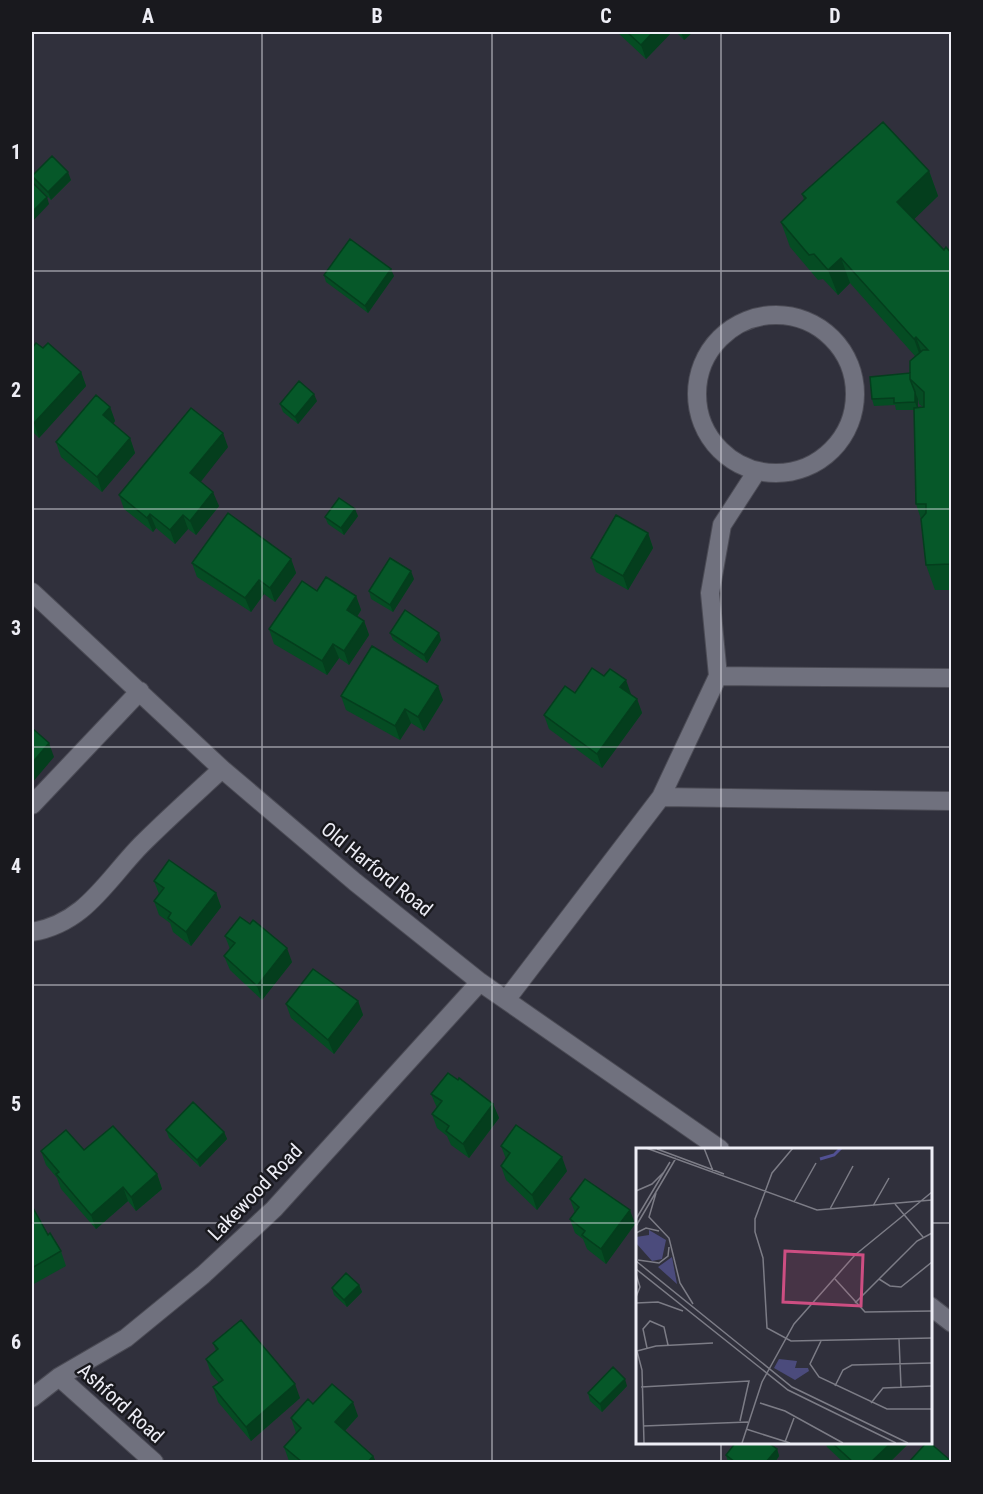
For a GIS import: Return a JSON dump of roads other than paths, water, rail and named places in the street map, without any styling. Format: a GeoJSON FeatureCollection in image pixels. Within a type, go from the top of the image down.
{"type":"FeatureCollection","features":[{"type":"Feature","properties":{"kind":"street"},"geometry":{"type":"LineString","coordinates":[[783,314],[808,321],[830,335],[846,355],[855,380],[855,407],[847,432],[831,452],[809,467],[783,473],[758,471],[733,461],[714,443],[701,421],[697,395],[701,369],[719,340],[732,328],[756,316],[783,314]]}},
{"type":"Feature","properties":{"kind":"street"},"geometry":{"type":"LineString","coordinates":[[506,1000],[661,797],[718,676],[710,593],[722,525],[758,471]]}},
{"type":"Feature","properties":{"kind":"street","name":"Old Harford Road"},"geometry":{"type":"LineString","coordinates":[[32,592],[222,769],[355,882],[480,982],[719,1148]]}},
{"type":"Feature","properties":{"kind":"street"},"geometry":{"type":"LineString","coordinates":[[718,676],[951,678]]}},
{"type":"Feature","properties":{"kind":"street"},"geometry":{"type":"LineString","coordinates":[[32,805],[140,691]]}},
{"type":"Feature","properties":{"kind":"street"},"geometry":{"type":"LineString","coordinates":[[32,932],[65,922],[88,906],[141,845],[222,769]]}},
{"type":"Feature","properties":{"kind":"street"},"geometry":{"type":"LineString","coordinates":[[661,797],[951,801]]}},
{"type":"Feature","properties":{"kind":"street","name":"Lakewood Road"},"geometry":{"type":"LineString","coordinates":[[32,1398],[59,1377],[126,1338],[203,1275],[274,1209],[480,982]]}},
{"type":"Feature","properties":{"kind":"street"},"geometry":{"type":"LineString","coordinates":[[932,1308],[951,1323]]}},
{"type":"Feature","properties":{"kind":"street","name":"Ashford Road"},"geometry":{"type":"LineString","coordinates":[[59,1377],[154,1462]]}}]}
